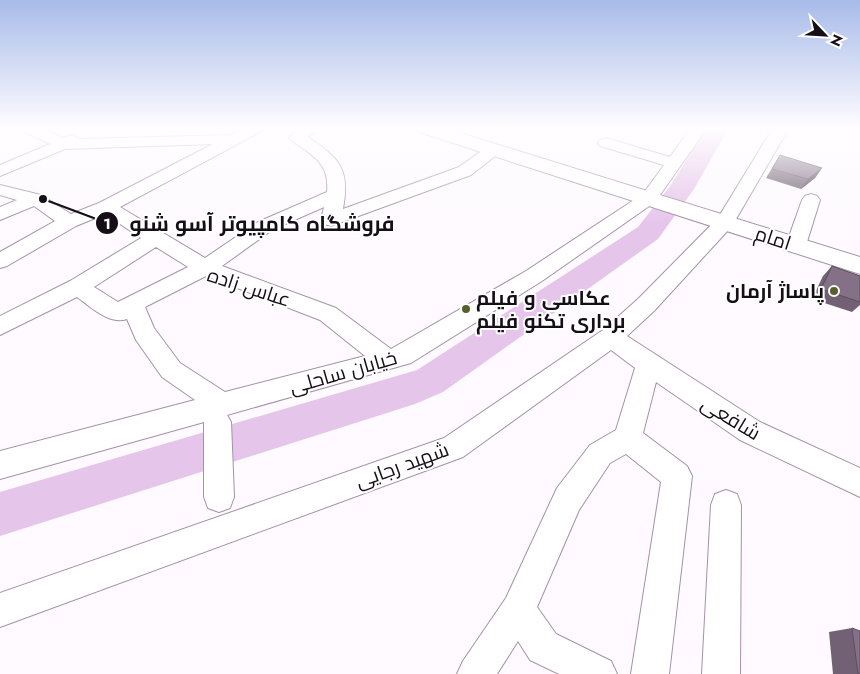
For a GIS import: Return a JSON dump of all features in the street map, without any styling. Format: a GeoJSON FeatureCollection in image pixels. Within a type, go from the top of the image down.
{"type":"FeatureCollection","features":[{"type":"Feature","properties":{"kind":"main road"},"geometry":{"type":"LineString","coordinates":[[524,159],[650,198]]}},
{"type":"Feature","properties":{"kind":"main road","name":"امام"},"geometry":{"type":"LineString","coordinates":[[650,198],[860,266]]}},
{"type":"Feature","properties":{"kind":"street"},"geometry":{"type":"LineString","coordinates":[[0,171],[27,159]]}},
{"type":"Feature","properties":{"kind":"street"},"geometry":{"type":"LineString","coordinates":[[0,261],[70,222],[106,208],[197,159]]}},
{"type":"Feature","properties":{"kind":"street"},"geometry":{"type":"LineString","coordinates":[[325,159],[337,176],[336,195],[331,220],[465,171],[480,159]]}},
{"type":"Feature","properties":{"kind":"street"},"geometry":{"type":"LineString","coordinates":[[662,159],[674,163]]}},
{"type":"Feature","properties":{"kind":"street"},"geometry":{"type":"LineString","coordinates":[[650,198],[677,159]]}},
{"type":"Feature","properties":{"kind":"street","name":"شهید رجایی"},"geometry":{"type":"LineString","coordinates":[[0,610],[453,448],[611,337],[646,305],[726,222],[763,159]]}},
{"type":"Feature","properties":{"kind":"street"},"geometry":{"type":"LineString","coordinates":[[0,190],[35,199],[70,222]]}},
{"type":"Feature","properties":{"kind":"street"},"geometry":{"type":"LineString","coordinates":[[106,208],[205,268],[265,226],[336,195]]}},
{"type":"Feature","properties":{"kind":"street","name":"خیابان ساحلی"},"geometry":{"type":"LineString","coordinates":[[0,465],[220,413],[402,356],[534,276],[650,198]]}},
{"type":"Feature","properties":{"kind":"street"},"geometry":{"type":"LineString","coordinates":[[0,214],[35,199]]}},
{"type":"Feature","properties":{"kind":"street"},"geometry":{"type":"LineString","coordinates":[[796,245],[811,200]]}},
{"type":"Feature","properties":{"kind":"street"},"geometry":{"type":"LineString","coordinates":[[0,326],[78,287],[155,238]]}},
{"type":"Feature","properties":{"kind":"street","name":"عباس زاده"},"geometry":{"type":"LineString","coordinates":[[78,287],[118,313],[132,304],[205,268],[328,314],[388,360]]}},
{"type":"Feature","properties":{"kind":"street"},"geometry":{"type":"LineString","coordinates":[[132,304],[144,333],[171,370],[220,413],[219,496]]}},
{"type":"Feature","properties":{"kind":"street","name":"شافعی"},"geometry":{"type":"LineString","coordinates":[[611,337],[648,364],[750,431],[860,483]]}},
{"type":"Feature","properties":{"kind":"street"},"geometry":{"type":"LineString","coordinates":[[476,674],[518,610],[568,499],[600,454],[628,438],[648,364]]}},
{"type":"Feature","properties":{"kind":"street"},"geometry":{"type":"LineString","coordinates":[[628,438],[677,476],[650,674]]}},
{"type":"Feature","properties":{"kind":"street"},"geometry":{"type":"LineString","coordinates":[[721,674],[726,505]]}},
{"type":"Feature","properties":{"kind":"street"},"geometry":{"type":"LineString","coordinates":[[518,610],[543,647],[598,674]]}},
{"type":"Feature","properties":{"kind":"building"},"geometry":{"type":"Polygon","coordinates":[[[777,159],[794,159],[822,168],[808,179],[772,169],[777,159]]]}},
{"type":"Feature","properties":{"kind":"building"},"geometry":{"type":"Polygon","coordinates":[[[832,266],[860,276],[860,302],[821,289],[832,266]]]}},
{"type":"Feature","properties":{"kind":"building"},"geometry":{"type":"Polygon","coordinates":[[[852,628],[860,631],[860,674],[858,674],[852,628]]]}},
{"type":"Feature","properties":{"kind":"waterway"},"geometry":{"type":"LineString","coordinates":[[0,514],[415,388],[430,381],[648,233],[681,189],[699,159]]}},
{"type":"Feature","properties":{"kind":"place","name":"فروشگاه کامپیوتر آسو شنو"},"geometry":{"type":"Point","coordinates":[43,199]}},
{"type":"Feature","properties":{"kind":"place","name":"پاساژ آرمان"},"geometry":{"type":"Point","coordinates":[834,291]}},
{"type":"Feature","properties":{"kind":"place","name":"عکاسی و فیلم برداری تکنو فیلم"},"geometry":{"type":"Point","coordinates":[466,309]}}]}
